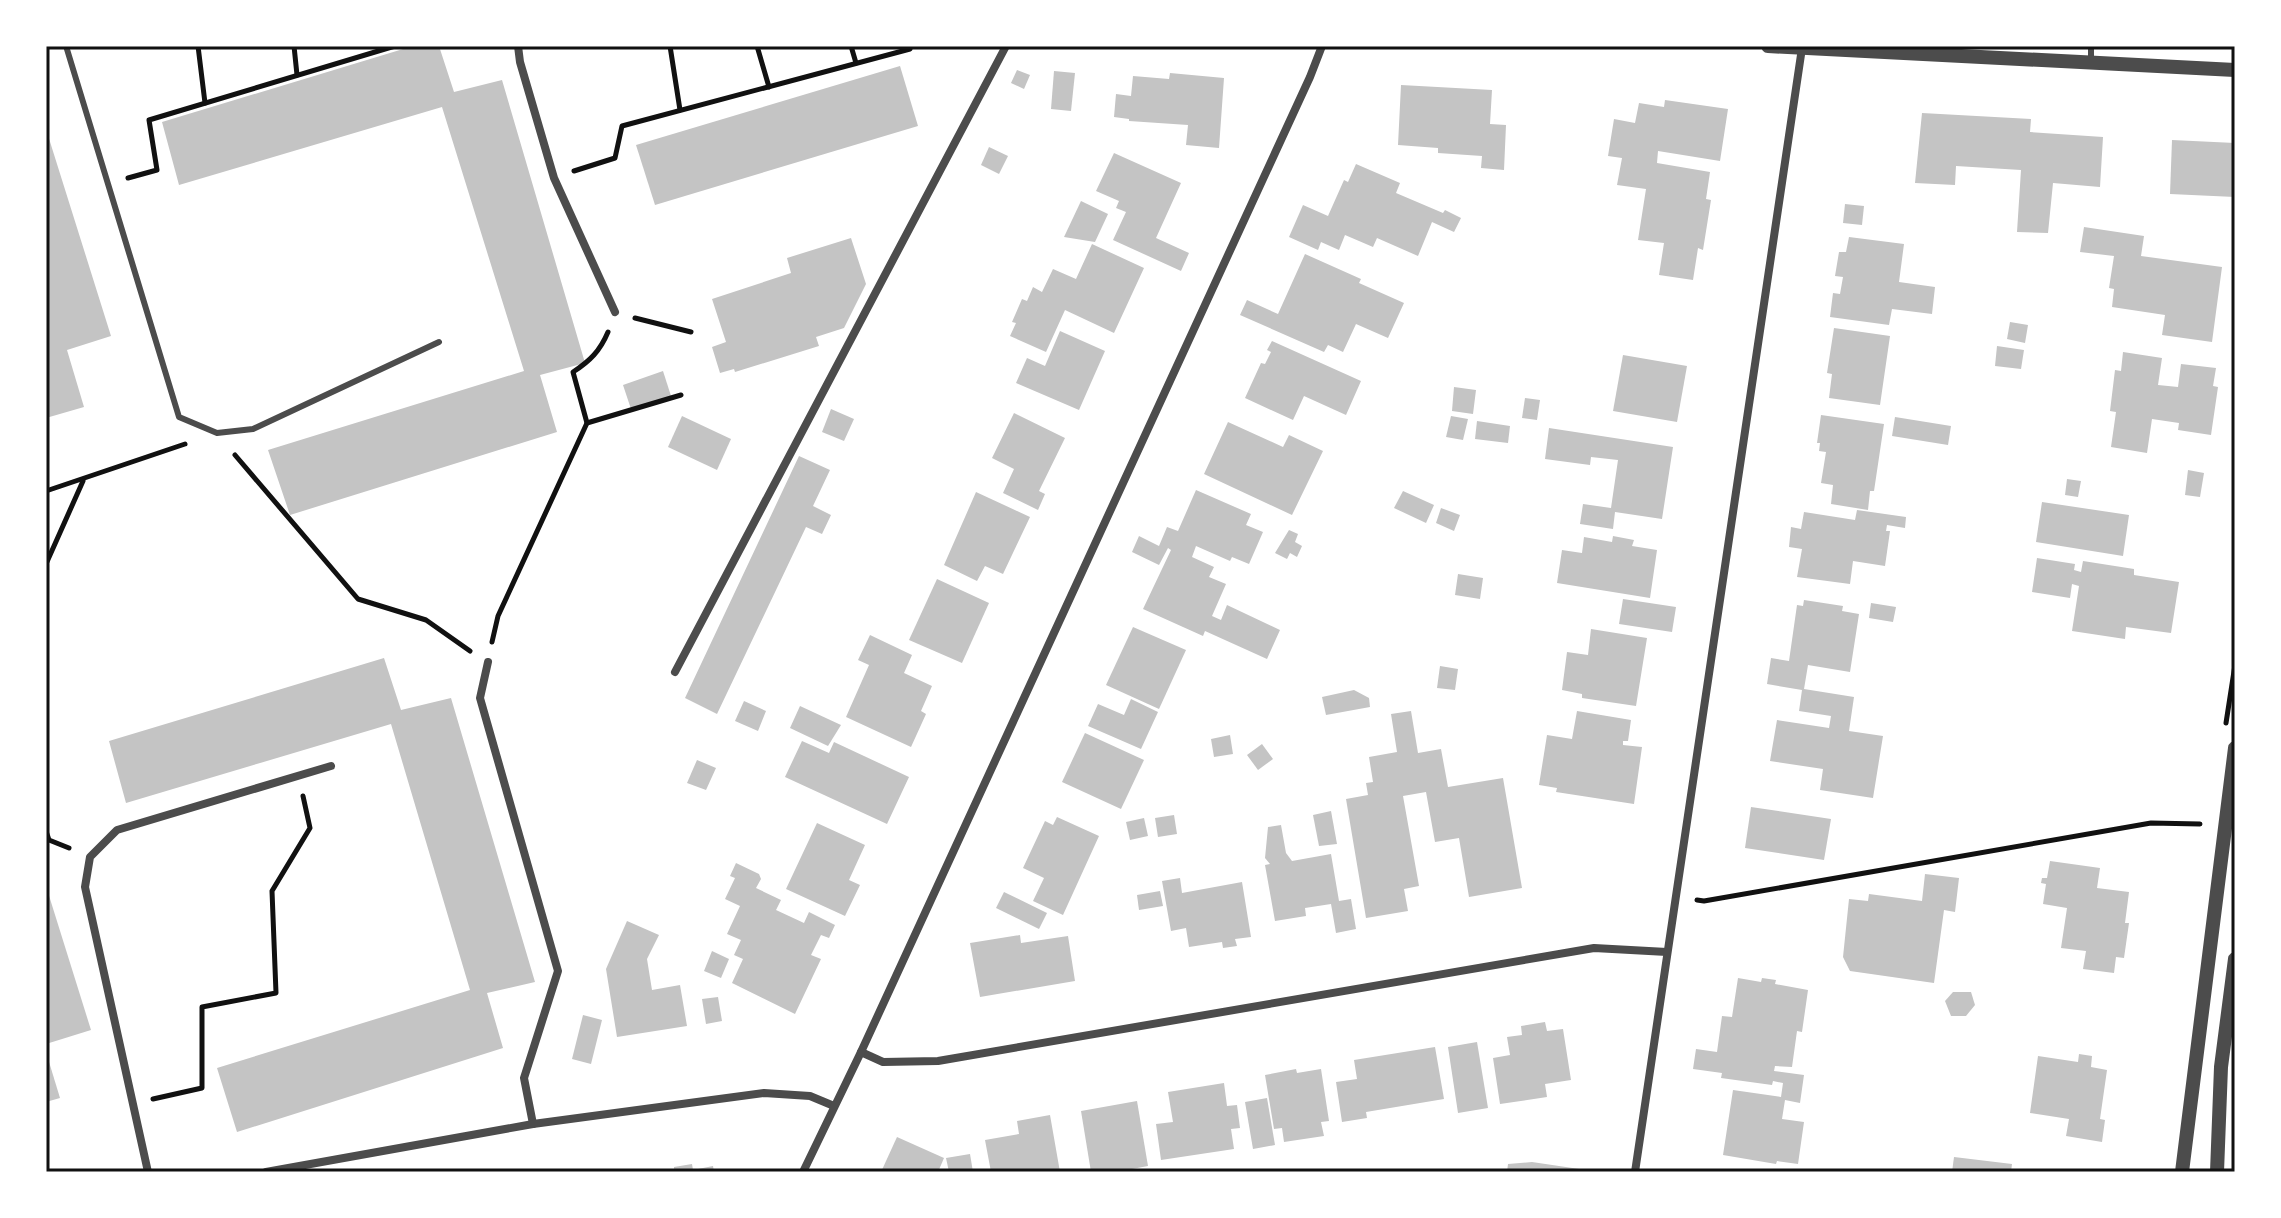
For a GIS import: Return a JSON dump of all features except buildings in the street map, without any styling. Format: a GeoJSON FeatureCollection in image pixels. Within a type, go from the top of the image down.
{"type":"FeatureCollection","features":[{"type":"Feature","properties":{"kind":"street"},"geometry":{"type":"LineString","coordinates":[[518,46],[554,178],[615,312]]}},
{"type":"Feature","properties":{"kind":"street"},"geometry":{"type":"LineString","coordinates":[[675,672],[1006,46]]}},
{"type":"Feature","properties":{"kind":"street"},"geometry":{"type":"LineString","coordinates":[[803,1172],[861,1052],[1322,46]]}},
{"type":"Feature","properties":{"kind":"street"},"geometry":{"type":"LineString","coordinates":[[1768,46],[2235,70]]}},
{"type":"Feature","properties":{"kind":"street"},"geometry":{"type":"LineString","coordinates":[[1635,1172],[1802,48]]}},
{"type":"Feature","properties":{"kind":"street"},"geometry":{"type":"LineString","coordinates":[[488,662],[480,698],[558,971],[524,1078],[533,1124]]}},
{"type":"Feature","properties":{"kind":"street"},"geometry":{"type":"LineString","coordinates":[[2182,1172],[2230,825],[2235,748]]}},
{"type":"Feature","properties":{"kind":"street"},"geometry":{"type":"LineString","coordinates":[[148,1172],[85,887],[90,857],[117,830],[331,766]]}},
{"type":"Feature","properties":{"kind":"street"},"geometry":{"type":"LineString","coordinates":[[861,1052],[883,1062],[938,1061],[1594,948],[1667,952]]}},
{"type":"Feature","properties":{"kind":"street"},"geometry":{"type":"LineString","coordinates":[[2217,1172],[2221,1067],[2235,959]]}},
{"type":"Feature","properties":{"kind":"street"},"geometry":{"type":"LineString","coordinates":[[266,1172],[308,1168],[533,1124],[764,1093],[810,1096],[834,1106]]}},
{"type":"Feature","properties":{"kind":"lane"},"geometry":{"type":"LineString","coordinates":[[66,46],[179,417],[217,433],[253,429],[439,342]]}},
{"type":"Feature","properties":{"kind":"lane"},"geometry":{"type":"LineString","coordinates":[[2091,46],[2091,64]]}},
{"type":"Feature","properties":{"kind":"path"},"geometry":{"type":"LineString","coordinates":[[198,46],[205,103]]}},
{"type":"Feature","properties":{"kind":"path"},"geometry":{"type":"LineString","coordinates":[[294,46],[297,75]]}},
{"type":"Feature","properties":{"kind":"path"},"geometry":{"type":"LineString","coordinates":[[108,183],[157,170],[149,120],[395,46]]}},
{"type":"Feature","properties":{"kind":"path"},"geometry":{"type":"LineString","coordinates":[[670,46],[680,110]]}},
{"type":"Feature","properties":{"kind":"path"},"geometry":{"type":"LineString","coordinates":[[757,46],[769,87]]}},
{"type":"Feature","properties":{"kind":"path"},"geometry":{"type":"LineString","coordinates":[[851,46],[856,63]]}},
{"type":"Feature","properties":{"kind":"path"},"geometry":{"type":"LineString","coordinates":[[554,178],[615,158],[622,126],[910,49],[909,46]]}},
{"type":"Feature","properties":{"kind":"path"},"geometry":{"type":"LineString","coordinates":[[46,491],[217,433],[358,599],[426,620],[488,662],[498,616],[587,423],[573,372],[591,360],[602,347],[615,312],[691,332]]}},
{"type":"Feature","properties":{"kind":"path"},"geometry":{"type":"LineString","coordinates":[[587,423],[681,395]]}},
{"type":"Feature","properties":{"kind":"path"},"geometry":{"type":"LineString","coordinates":[[46,564],[83,480]]}},
{"type":"Feature","properties":{"kind":"path"},"geometry":{"type":"LineString","coordinates":[[133,1103],[202,1088],[202,1007],[276,993],[272,891],[310,828],[298,776]]}},
{"type":"Feature","properties":{"kind":"path"},"geometry":{"type":"LineString","coordinates":[[1676,896],[1704,901],[2151,823],[2230,825]]}}]}
